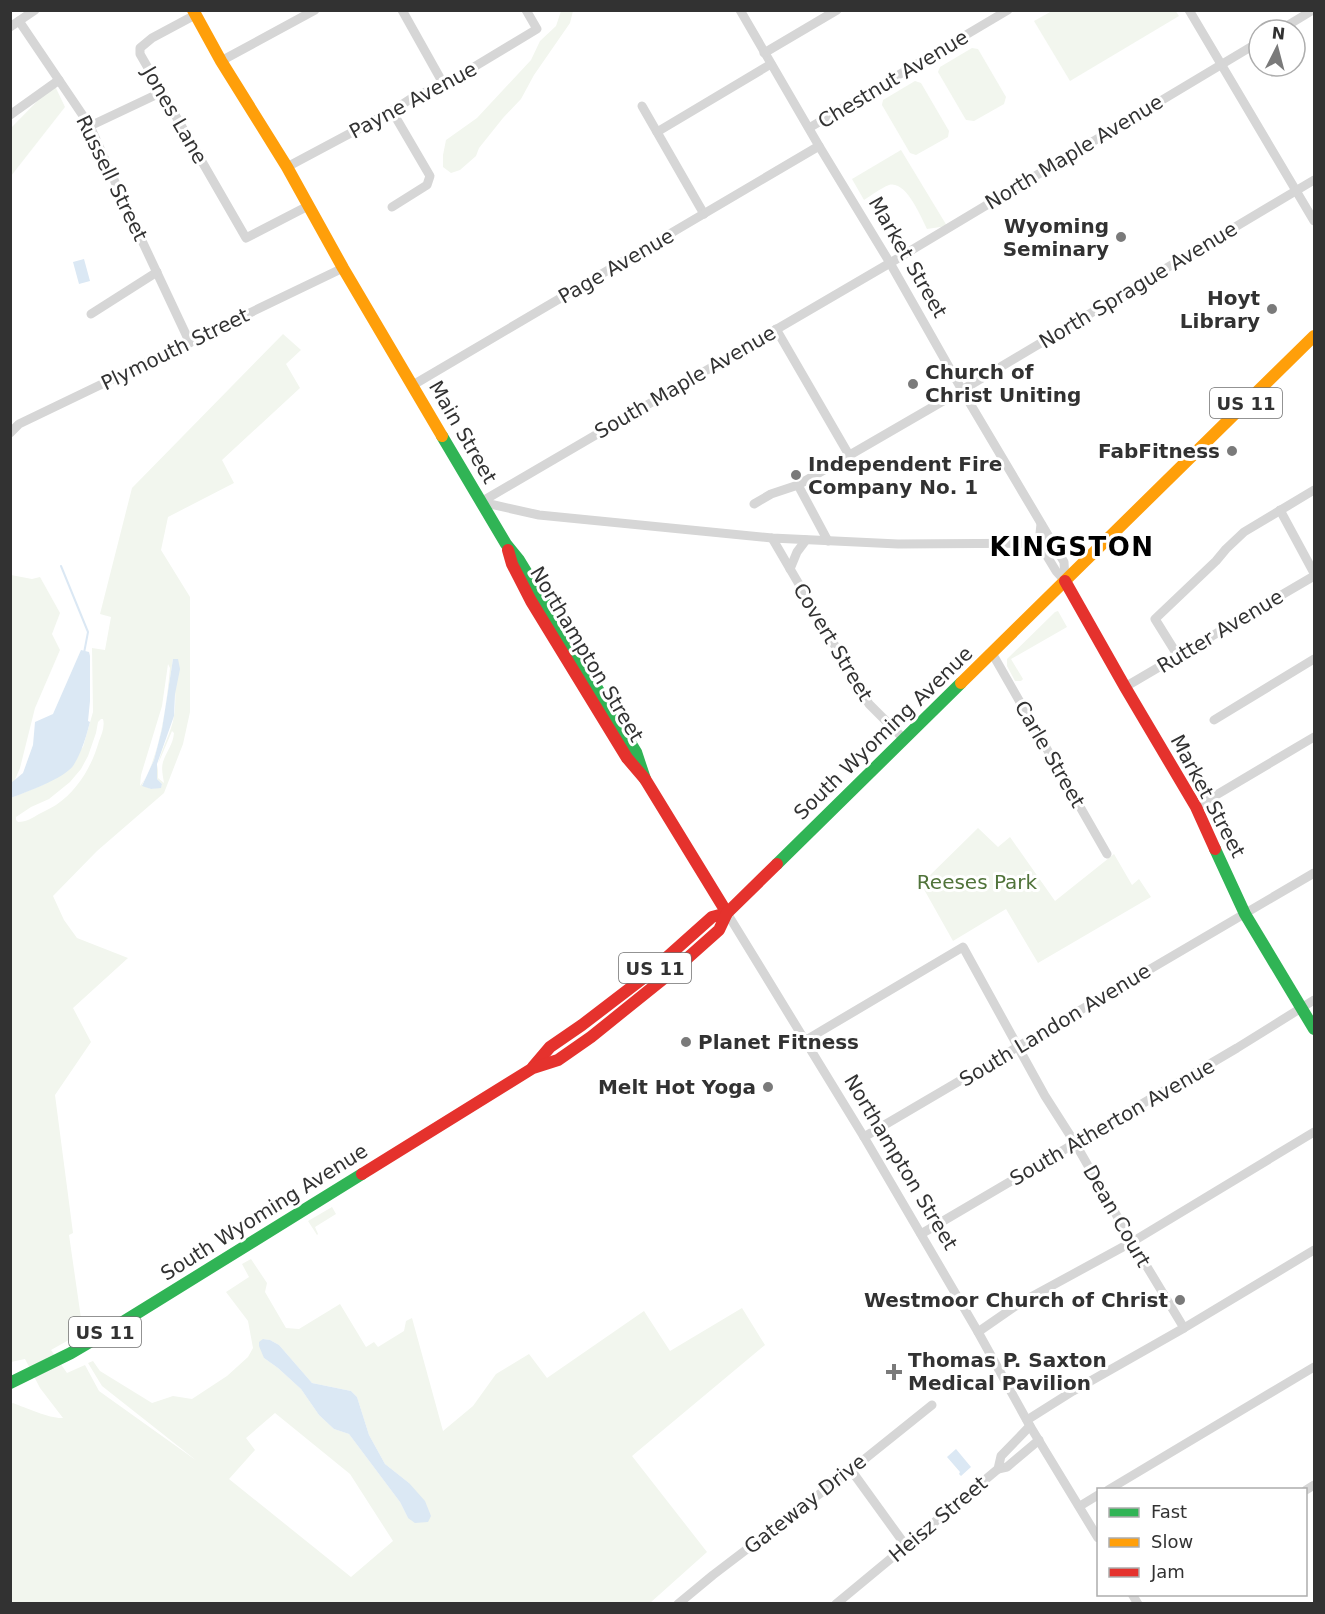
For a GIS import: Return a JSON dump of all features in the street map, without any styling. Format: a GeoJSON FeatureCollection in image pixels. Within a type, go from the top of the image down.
{"type":"FeatureCollection","features":[{"type":"Feature","properties":{"kind":"main road","name":"Main Street"},"geometry":{"type":"LineString","coordinates":[[194,13],[287,167],[343,268],[481,501]]}},
{"type":"Feature","properties":{"kind":"main road","name":"US 11"},"geometry":{"type":"LineString","coordinates":[[1065,580],[1314,336]]}},
{"type":"Feature","properties":{"kind":"main road","name":"Northampton Street"},"geometry":{"type":"LineString","coordinates":[[481,501],[636,752],[645,778],[727,913]]}},
{"type":"Feature","properties":{"kind":"main road","name":"South Wyoming Avenue"},"geometry":{"type":"LineString","coordinates":[[10,1383],[71,1353],[110,1330],[533,1068],[550,1047],[646,976],[712,917],[727,913],[1065,580]]}},
{"type":"Feature","properties":{"kind":"main road","name":"Market Street"},"geometry":{"type":"LineString","coordinates":[[1065,580],[1196,807],[1245,914],[1314,1029]]}},
{"type":"Feature","properties":{"kind":"street"},"geometry":{"type":"LineString","coordinates":[[10,27],[36,10]]}},
{"type":"Feature","properties":{"kind":"street"},"geometry":{"type":"LineString","coordinates":[[221,61],[315,10]]}},
{"type":"Feature","properties":{"kind":"street"},"geometry":{"type":"LineString","coordinates":[[402,10],[444,85]]}},
{"type":"Feature","properties":{"kind":"street","name":"Payne Avenue"},"geometry":{"type":"LineString","coordinates":[[287,167],[392,111],[415,96],[444,85],[537,29],[526,10]]}},
{"type":"Feature","properties":{"kind":"street","name":"Market Street"},"geometry":{"type":"LineString","coordinates":[[740,10],[1064,562],[1065,580]]}},
{"type":"Feature","properties":{"kind":"street"},"geometry":{"type":"LineString","coordinates":[[764,53],[837,10]]}},
{"type":"Feature","properties":{"kind":"street","name":"Chestnut Avenue"},"geometry":{"type":"LineString","coordinates":[[809,128],[1008,10]]}},
{"type":"Feature","properties":{"kind":"street"},"geometry":{"type":"LineString","coordinates":[[1189,10],[1314,221]]}},
{"type":"Feature","properties":{"kind":"street"},"geometry":{"type":"LineString","coordinates":[[1300,18],[1313,10]]}},
{"type":"Feature","properties":{"kind":"street","name":"Jones Lane"},"geometry":{"type":"LineString","coordinates":[[194,13],[152,38],[140,48],[140,54],[246,238],[308,206]]}},
{"type":"Feature","properties":{"kind":"street","name":"Russell Street"},"geometry":{"type":"LineString","coordinates":[[19,21],[90,126],[190,343]]}},
{"type":"Feature","properties":{"kind":"street","name":"North Maple Avenue"},"geometry":{"type":"LineString","coordinates":[[890,263],[1247,49]]}},
{"type":"Feature","properties":{"kind":"street"},"geometry":{"type":"LineString","coordinates":[[657,132],[771,64]]}},
{"type":"Feature","properties":{"kind":"street"},"geometry":{"type":"LineString","coordinates":[[10,115],[59,80]]}},
{"type":"Feature","properties":{"kind":"street"},"geometry":{"type":"LineString","coordinates":[[90,126],[162,92]]}},
{"type":"Feature","properties":{"kind":"street"},"geometry":{"type":"LineString","coordinates":[[642,106],[704,213]]}},
{"type":"Feature","properties":{"kind":"street"},"geometry":{"type":"LineString","coordinates":[[392,111],[430,176],[427,185],[392,207]]}},
{"type":"Feature","properties":{"kind":"street","name":"Page Avenue"},"geometry":{"type":"LineString","coordinates":[[413,385],[819,146]]}},
{"type":"Feature","properties":{"kind":"street","name":"North Sprague Avenue"},"geometry":{"type":"LineString","coordinates":[[798,485],[1314,180]]}},
{"type":"Feature","properties":{"kind":"street","name":"South Maple Avenue"},"geometry":{"type":"LineString","coordinates":[[481,501],[890,263]]}},
{"type":"Feature","properties":{"kind":"street","name":"Plymouth Street"},"geometry":{"type":"LineString","coordinates":[[10,433],[19,424],[343,268]]}},
{"type":"Feature","properties":{"kind":"street"},"geometry":{"type":"LineString","coordinates":[[91,314],[157,272]]}},
{"type":"Feature","properties":{"kind":"street"},"geometry":{"type":"LineString","coordinates":[[776,329],[849,455]]}},
{"type":"Feature","properties":{"kind":"street"},"geometry":{"type":"LineString","coordinates":[[754,504],[771,494],[798,485],[828,541]]}},
{"type":"Feature","properties":{"kind":"street"},"geometry":{"type":"LineString","coordinates":[[1178,656],[1155,620],[1244,532],[1314,490]]}},
{"type":"Feature","properties":{"kind":"street","name":"Main Street"},"geometry":{"type":"LineString","coordinates":[[481,501],[539,515],[772,538],[906,544],[1053,543]]}},
{"type":"Feature","properties":{"kind":"street"},"geometry":{"type":"LineString","coordinates":[[1280,510],[1314,574]]}},
{"type":"Feature","properties":{"kind":"street"},"geometry":{"type":"LineString","coordinates":[[1040,543],[1041,524]]}},
{"type":"Feature","properties":{"kind":"street","name":"Covert Street"},"geometry":{"type":"LineString","coordinates":[[772,538],[869,704],[904,739]]}},
{"type":"Feature","properties":{"kind":"street","name":"Covert Street"},"geometry":{"type":"LineString","coordinates":[[790,569],[796,552],[806,540]]}},
{"type":"Feature","properties":{"kind":"street","name":"Market Street"},"geometry":{"type":"LineString","coordinates":[[1040,543],[1056,571],[1065,580]]}},
{"type":"Feature","properties":{"kind":"street","name":"Rutter Avenue"},"geometry":{"type":"LineString","coordinates":[[1125,687],[1314,574]]}},
{"type":"Feature","properties":{"kind":"street","name":"Carle Street"},"geometry":{"type":"LineString","coordinates":[[992,653],[1107,854]]}},
{"type":"Feature","properties":{"kind":"street"},"geometry":{"type":"LineString","coordinates":[[1214,720],[1314,659]]}},
{"type":"Feature","properties":{"kind":"street"},"geometry":{"type":"LineString","coordinates":[[1196,807],[1314,737]]}},
{"type":"Feature","properties":{"kind":"street","name":"South Landon Avenue"},"geometry":{"type":"LineString","coordinates":[[864,1137],[1314,873]]}},
{"type":"Feature","properties":{"kind":"street","name":"Northampton Street"},"geometry":{"type":"LineString","coordinates":[[727,913],[864,1137],[1097,1536]]}},
{"type":"Feature","properties":{"kind":"street","name":"Dean Court"},"geometry":{"type":"LineString","coordinates":[[806,1040],[963,947],[1045,1096],[1184,1328]]}},
{"type":"Feature","properties":{"kind":"street","name":"South Atherton Avenue"},"geometry":{"type":"LineString","coordinates":[[921,1234],[1237,1048],[1314,1000]]}},
{"type":"Feature","properties":{"kind":"street"},"geometry":{"type":"LineString","coordinates":[[978,1332],[1020,1303],[1132,1242],[1314,1132]]}},
{"type":"Feature","properties":{"kind":"street","name":"Heisz Street"},"geometry":{"type":"LineString","coordinates":[[836,1604],[998,1468],[998,1462],[1002,1456],[1029,1423],[1073,1391],[1314,1250]]}},
{"type":"Feature","properties":{"kind":"street"},"geometry":{"type":"LineString","coordinates":[[1111,1488],[1314,1367]]}},
{"type":"Feature","properties":{"kind":"street","name":"Gateway Drive"},"geometry":{"type":"LineString","coordinates":[[678,1604],[932,1405]]}},
{"type":"Feature","properties":{"kind":"street"},"geometry":{"type":"LineString","coordinates":[[998,1468],[1007,1467],[1040,1440]]}},
{"type":"Feature","properties":{"kind":"street"},"geometry":{"type":"LineString","coordinates":[[851,1470],[906,1546]]}},
{"type":"Feature","properties":{"kind":"street"},"geometry":{"type":"LineString","coordinates":[[1080,1506],[1097,1496]]}},
{"type":"Feature","properties":{"kind":"green space"},"geometry":{"type":"Polygon","coordinates":[[[1175,10],[1179,16],[1070,81],[1034,21],[1052,11],[1175,10]]]}},
{"type":"Feature","properties":{"kind":"green space"},"geometry":{"type":"Polygon","coordinates":[[[561,11],[573,11],[570,23],[534,75],[521,99],[479,148],[476,156],[460,170],[451,173],[443,167],[446,140],[477,118],[531,60],[540,41],[556,26],[561,11]]]}},
{"type":"Feature","properties":{"kind":"green space"},"geometry":{"type":"Polygon","coordinates":[[[972,48],[978,49],[1006,97],[1004,104],[974,121],[966,120],[938,72],[940,67],[972,48]]]}},
{"type":"Feature","properties":{"kind":"green space"},"geometry":{"type":"Polygon","coordinates":[[[915,81],[921,83],[949,131],[948,137],[916,155],[910,153],[882,105],[883,100],[915,81]]]}},
{"type":"Feature","properties":{"kind":"green space"},"geometry":{"type":"Polygon","coordinates":[[[54,84],[65,107],[11,176],[11,128],[54,84]]]}},
{"type":"Feature","properties":{"kind":"green space"},"geometry":{"type":"Polygon","coordinates":[[[901,150],[947,226],[927,229],[907,194],[895,185],[886,186],[864,200],[852,179],[901,150]]]}},
{"type":"Feature","properties":{"kind":"green space"},"geometry":{"type":"Polygon","coordinates":[[[283,334],[301,350],[286,364],[300,388],[222,460],[234,483],[168,517],[161,550],[190,597],[190,712],[183,744],[164,793],[97,851],[53,896],[64,920],[77,938],[128,958],[73,1008],[91,1042],[55,1095],[73,1233],[69,1235],[83,1332],[51,1350],[67,1373],[85,1365],[99,1391],[197,1461],[102,1386],[88,1363],[93,1361],[100,1371],[152,1403],[173,1396],[192,1399],[227,1376],[248,1357],[253,1348],[248,1321],[226,1292],[249,1277],[242,1264],[251,1259],[267,1283],[265,1292],[286,1328],[299,1329],[340,1304],[366,1347],[374,1342],[378,1347],[404,1331],[406,1321],[412,1318],[443,1431],[473,1406],[496,1374],[529,1354],[547,1378],[644,1311],[670,1351],[742,1308],[765,1345],[632,1456],[707,1552],[650,1603],[11,1604],[11,1404],[63,1418],[40,1388],[25,1359],[11,1362],[11,798],[45,784],[83,747],[93,712],[92,648],[105,650],[111,617],[100,614],[132,488],[283,334]],[[173,659],[162,729],[154,760],[147,774],[161,730],[169,681],[168,664],[162,706],[141,775],[140,786],[147,775],[142,785],[151,789],[161,787],[162,784],[157,779],[158,765],[158,778],[164,783],[162,765],[172,741],[174,733],[172,731],[158,763],[174,716],[173,659]],[[103,719],[98,722],[88,756],[81,769],[70,782],[49,799],[16,817],[18,822],[56,805],[77,785],[92,759],[102,733],[103,719]],[[263,1339],[264,1358],[301,1389],[319,1415],[334,1429],[349,1434],[400,1502],[408,1518],[409,1483],[385,1464],[369,1435],[357,1397],[351,1391],[312,1383],[279,1345],[263,1339]],[[275,1413],[246,1438],[255,1450],[229,1479],[351,1577],[393,1541],[350,1474],[275,1413]]]}},
{"type":"Feature","properties":{"kind":"green space"},"geometry":{"type":"Polygon","coordinates":[[[11,575],[32,579],[40,577],[60,613],[52,634],[60,650],[35,708],[20,768],[11,789],[11,575]]]}},
{"type":"Feature","properties":{"kind":"green space"},"geometry":{"type":"Polygon","coordinates":[[[1058,611],[1067,627],[1011,659],[1023,679],[1015,681],[1007,666],[1007,659],[1058,611]]]}},
{"type":"Feature","properties":{"kind":"green space","name":"Reeses Park"},"geometry":{"type":"Polygon","coordinates":[[[978,828],[998,847],[1010,837],[1055,901],[1114,854],[1132,885],[1139,879],[1151,897],[1038,963],[1006,909],[953,941],[921,884],[978,828]]]}},
{"type":"Feature","properties":{"kind":"green space"},"geometry":{"type":"Polygon","coordinates":[[[332,1207],[336,1214],[315,1227],[317,1235],[308,1221],[332,1207]]]}},
{"type":"Feature","properties":{"kind":"shaded area"},"geometry":{"type":"Polygon","coordinates":[[[84,259],[90,281],[79,284],[73,262],[84,259]]]}},
{"type":"Feature","properties":{"kind":"shaded area"},"geometry":{"type":"Polygon","coordinates":[[[81,650],[89,652],[90,656],[88,721],[90,722],[79,755],[73,766],[61,776],[11,798],[11,783],[23,773],[33,745],[35,722],[53,714],[81,650]]]}},
{"type":"Feature","properties":{"kind":"shaded area"},"geometry":{"type":"Polygon","coordinates":[[[173,659],[178,659],[180,669],[174,716],[157,764],[157,779],[162,784],[161,788],[151,789],[142,786],[154,760],[162,729],[173,659]]]}},
{"type":"Feature","properties":{"kind":"shaded area"},"geometry":{"type":"Polygon","coordinates":[[[263,1339],[279,1345],[312,1383],[351,1391],[357,1397],[369,1435],[385,1464],[409,1483],[425,1501],[431,1516],[428,1522],[415,1523],[408,1518],[400,1502],[349,1434],[334,1429],[319,1415],[301,1389],[264,1358],[259,1346],[259,1342],[263,1339]]]}},
{"type":"Feature","properties":{"kind":"shaded area"},"geometry":{"type":"Polygon","coordinates":[[[956,1449],[971,1467],[961,1476],[947,1457],[956,1449]]]}},
{"type":"Feature","properties":{"kind":"waterway"},"geometry":{"type":"LineString","coordinates":[[61,566],[88,632],[84,653]]}},
{"type":"Feature","properties":{"kind":"traffic: fast"},"geometry":{"type":"LineString","coordinates":[[442,436],[506,544],[519,560],[636,752],[645,779]]}},
{"type":"Feature","properties":{"kind":"traffic: fast"},"geometry":{"type":"LineString","coordinates":[[777,864],[961,683]]}},
{"type":"Feature","properties":{"kind":"traffic: fast"},"geometry":{"type":"LineString","coordinates":[[1215,849],[1245,914],[1314,1029]]}},
{"type":"Feature","properties":{"kind":"traffic: fast"},"geometry":{"type":"LineString","coordinates":[[10,1383],[71,1353],[110,1330],[362,1174]]}},
{"type":"Feature","properties":{"kind":"traffic: slow"},"geometry":{"type":"LineString","coordinates":[[193,10],[221,61],[287,167],[343,268],[442,436]]}},
{"type":"Feature","properties":{"kind":"traffic: slow"},"geometry":{"type":"LineString","coordinates":[[961,683],[1314,336]]}},
{"type":"Feature","properties":{"kind":"traffic: jam"},"geometry":{"type":"LineString","coordinates":[[508,550],[512,564],[531,601],[627,758],[645,779],[727,913]]}},
{"type":"Feature","properties":{"kind":"traffic: jam"},"geometry":{"type":"LineString","coordinates":[[1065,581],[1196,807],[1215,849]]}},
{"type":"Feature","properties":{"kind":"traffic: jam"},"geometry":{"type":"LineString","coordinates":[[362,1174],[533,1068],[558,1060],[591,1037],[673,971],[719,930],[727,913],[777,864]]}},
{"type":"Feature","properties":{"kind":"traffic: jam"},"geometry":{"type":"LineString","coordinates":[[533,1067],[550,1047],[646,976],[712,917],[727,913]]}},
{"type":"Feature","properties":{"kind":"place","name":"Wyoming Seminary"},"geometry":{"type":"Point","coordinates":[1121,237]}},
{"type":"Feature","properties":{"kind":"place","name":"Hoyt Library"},"geometry":{"type":"Point","coordinates":[1272,309]}},
{"type":"Feature","properties":{"kind":"place","name":"Church of Christ Uniting"},"geometry":{"type":"Point","coordinates":[913,384]}},
{"type":"Feature","properties":{"kind":"place","name":"FabFitness"},"geometry":{"type":"Point","coordinates":[1232,451]}},
{"type":"Feature","properties":{"kind":"place","name":"Independent Fire Company No. 1"},"geometry":{"type":"Point","coordinates":[796,475]}},
{"type":"Feature","properties":{"kind":"place","name":"Planet Fitness"},"geometry":{"type":"Point","coordinates":[686,1042]}},
{"type":"Feature","properties":{"kind":"place","name":"Melt Hot Yoga"},"geometry":{"type":"Point","coordinates":[768,1087]}},
{"type":"Feature","properties":{"kind":"place","name":"Westmoor Church of Christ"},"geometry":{"type":"Point","coordinates":[1180,1300]}},
{"type":"Feature","properties":{"kind":"place","name":"Thomas P. Saxton Medical Pavilion"},"geometry":{"type":"Point","coordinates":[894,1372]}},
{"type":"Feature","properties":{"kind":"district","name":"KINGSTON"},"geometry":{"type":"Point","coordinates":[1072,547]}}]}
